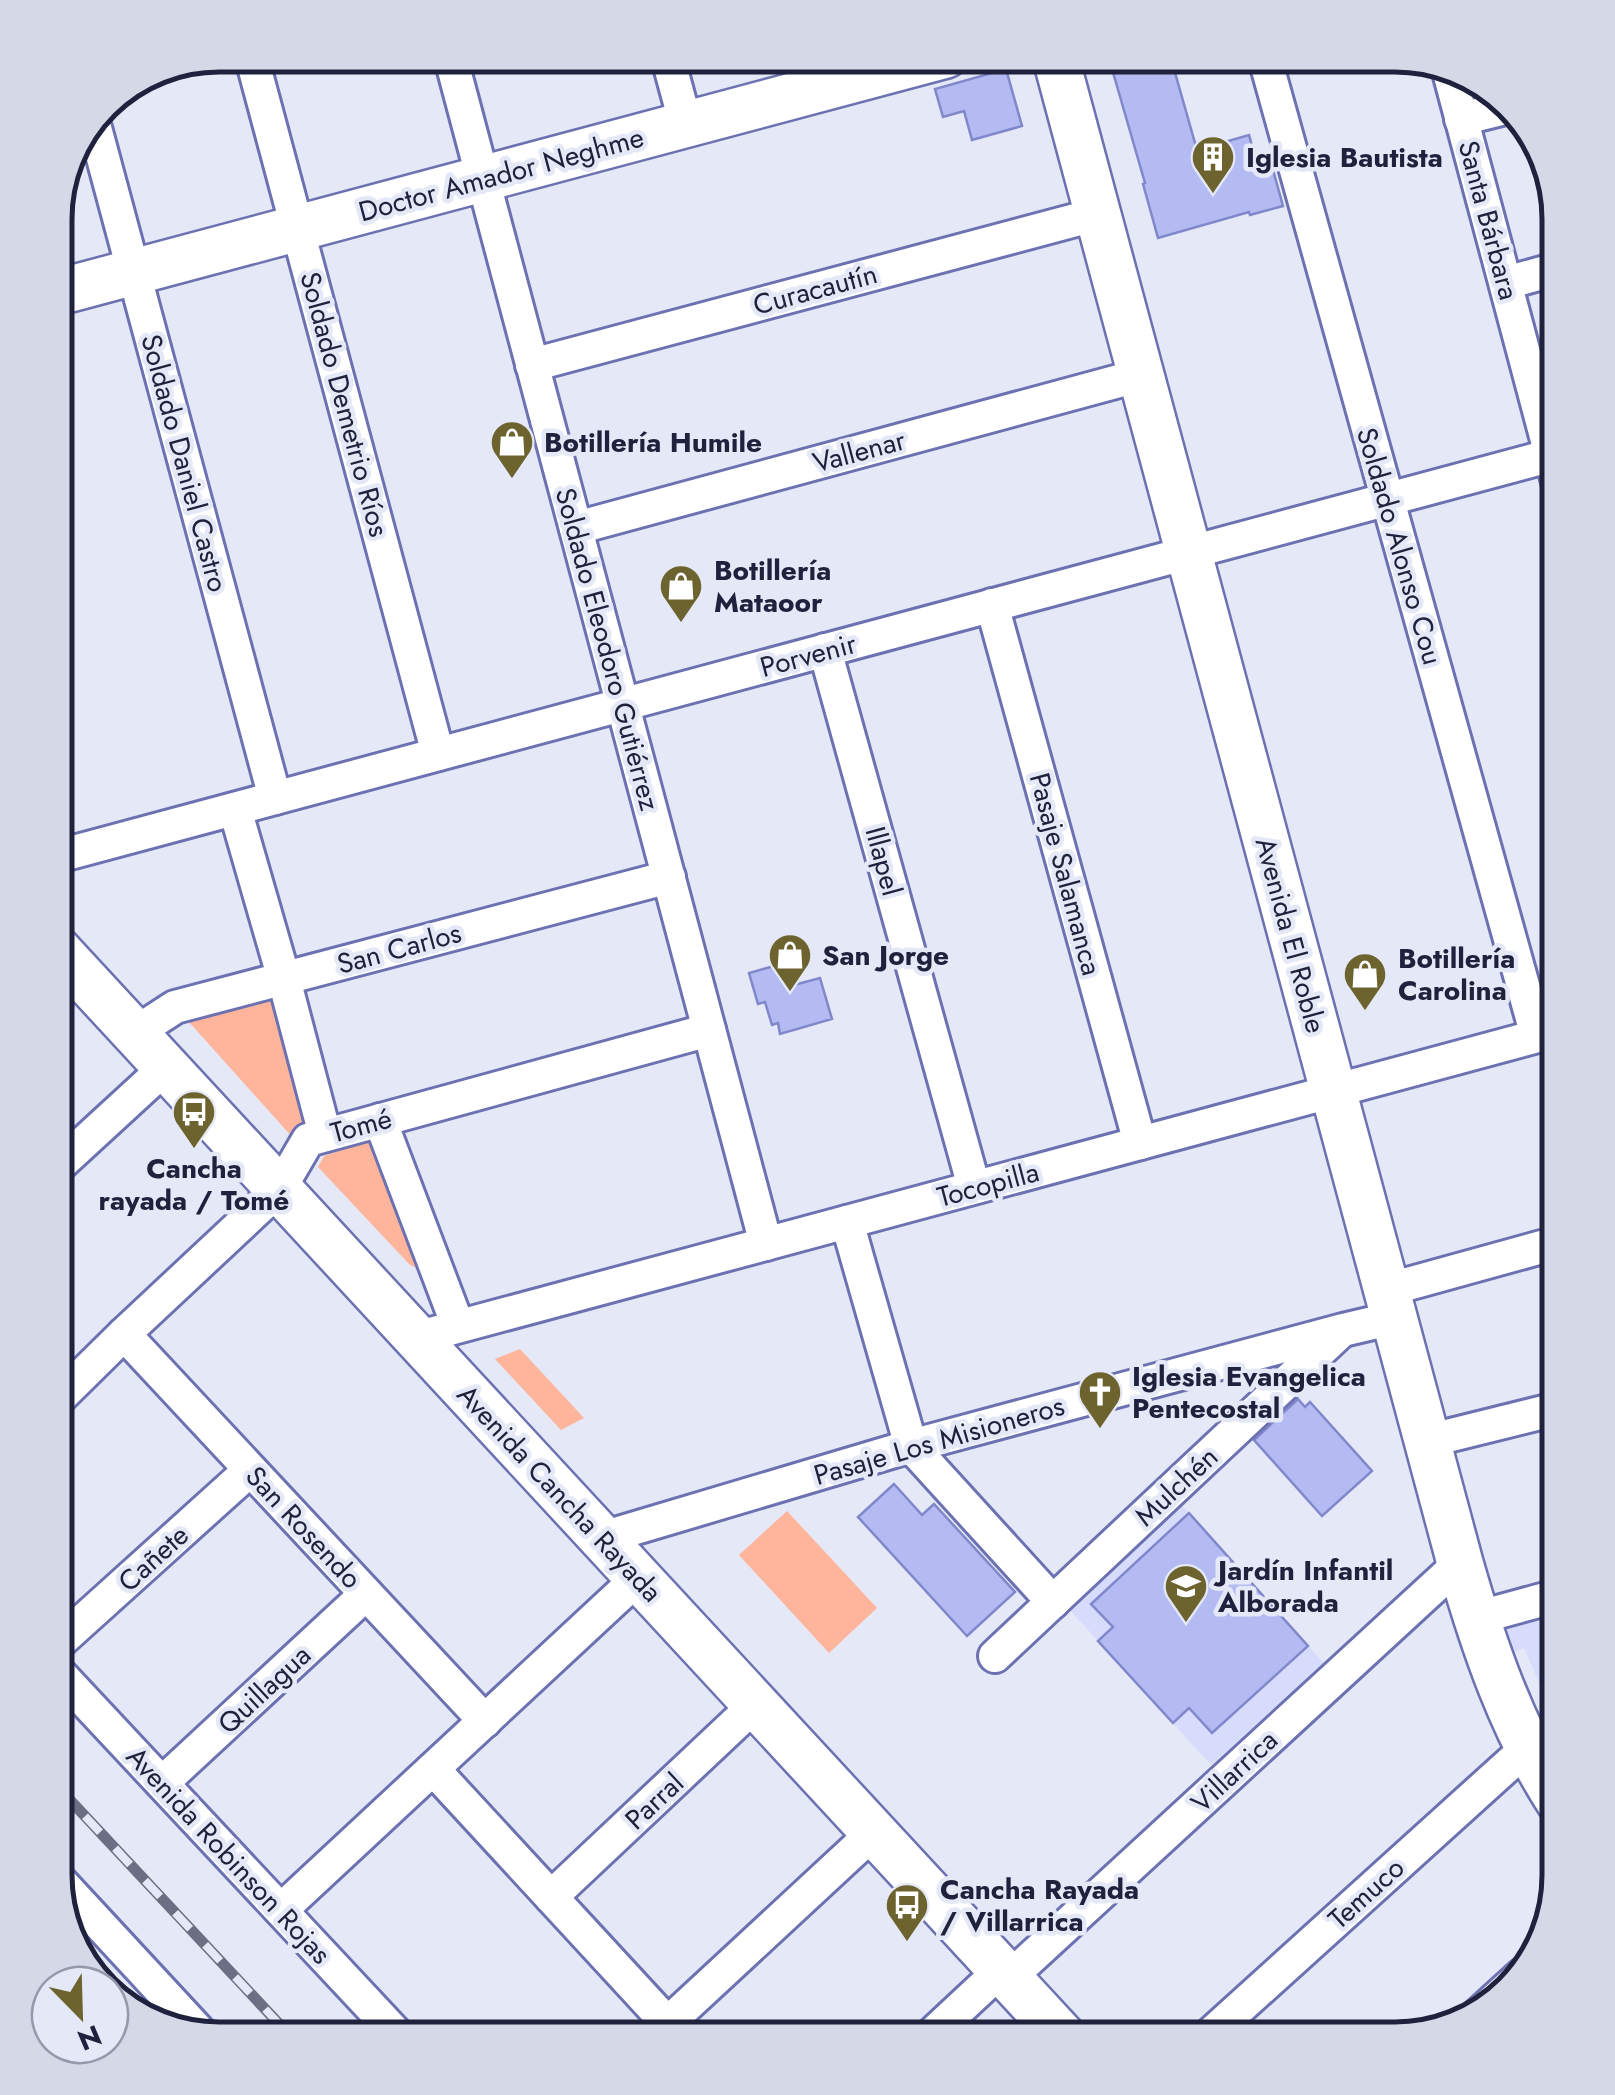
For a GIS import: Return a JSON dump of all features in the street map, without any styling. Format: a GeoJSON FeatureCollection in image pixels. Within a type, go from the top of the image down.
{"type":"FeatureCollection","features":[{"type":"Feature","properties":{"kind":"street","name":"Soldado Demetrio Ríos"},"geometry":{"type":"LineString","coordinates":[[256,73],[438,754]]}},
{"type":"Feature","properties":{"kind":"street","name":"Soldado Eleodoro Gutiérrez"},"geometry":{"type":"LineString","coordinates":[[455,73],[766,1244]]}},
{"type":"Feature","properties":{"kind":"street"},"geometry":{"type":"LineString","coordinates":[[671,73],[686,125]]}},
{"type":"Feature","properties":{"kind":"street","name":"Doctor Amador Neghme"},"geometry":{"type":"LineString","coordinates":[[73,288],[686,125],[830,73]]}},
{"type":"Feature","properties":{"kind":"street","name":"Avenida El Roble"},"geometry":{"type":"LineString","coordinates":[[1060,73],[1460,1563],[1500,1684],[1542,1772]]}},
{"type":"Feature","properties":{"kind":"street","name":"Soldado Alonso Cou"},"geometry":{"type":"LineString","coordinates":[[1269,73],[1386,499],[1542,1013]]}},
{"type":"Feature","properties":{"kind":"street","name":"Santa Bárbara"},"geometry":{"type":"LineString","coordinates":[[1452,84],[1542,408]]}},
{"type":"Feature","properties":{"kind":"street"},"geometry":{"type":"LineString","coordinates":[[1462,119],[1494,111]]}},
{"type":"Feature","properties":{"kind":"street","name":"Soldado Daniel Castro"},"geometry":{"type":"LineString","coordinates":[[98,138],[275,798]]}},
{"type":"Feature","properties":{"kind":"street","name":"Curacautín"},"geometry":{"type":"LineString","coordinates":[[532,365],[1098,214]]}},
{"type":"Feature","properties":{"kind":"street"},"geometry":{"type":"LineString","coordinates":[[1506,282],[1542,273]]}},
{"type":"Feature","properties":{"kind":"street","name":"Vallenar"},"geometry":{"type":"LineString","coordinates":[[576,528],[1141,375]]}},
{"type":"Feature","properties":{"kind":"street","name":"Porvenir"},"geometry":{"type":"LineString","coordinates":[[73,852],[1542,457]]}},
{"type":"Feature","properties":{"kind":"street","name":"Pasaje Salamanca"},"geometry":{"type":"LineString","coordinates":[[992,605],[1140,1143]]}},
{"type":"Feature","properties":{"kind":"street","name":"Illapel"},"geometry":{"type":"LineString","coordinates":[[826,650],[974,1188]]}},
{"type":"Feature","properties":{"kind":"street"},"geometry":{"type":"LineString","coordinates":[[235,809],[325,1135]]}},
{"type":"Feature","properties":{"kind":"street","name":"San Carlos"},"geometry":{"type":"LineString","coordinates":[[135,1033],[175,1008],[668,878]]}},
{"type":"Feature","properties":{"kind":"street","name":"Avenida Cancha Rayada"},"geometry":{"type":"LineString","coordinates":[[73,966],[280,1188],[437,1332],[602,1538],[1049,2022]]}},
{"type":"Feature","properties":{"kind":"street","name":"Tomé"},"geometry":{"type":"LineString","coordinates":[[73,1384],[280,1188],[308,1140],[709,1030]]}},
{"type":"Feature","properties":{"kind":"street","name":"Tocopilla"},"geometry":{"type":"LineString","coordinates":[[437,1332],[1542,1035]]}},
{"type":"Feature","properties":{"kind":"street"},"geometry":{"type":"LineString","coordinates":[[73,1152],[166,1067]]}},
{"type":"Feature","properties":{"kind":"street"},"geometry":{"type":"LineString","coordinates":[[380,1120],[437,1332]]}},
{"type":"Feature","properties":{"kind":"street"},"geometry":{"type":"LineString","coordinates":[[847,1222],[911,1446],[1052,1602]]}},
{"type":"Feature","properties":{"kind":"street","name":"Pasaje Los Misioneros"},"geometry":{"type":"LineString","coordinates":[[602,1538],[911,1446],[1343,1330],[1390,1304],[1542,1249]]}},
{"type":"Feature","properties":{"kind":"street","name":"Mulchén"},"geometry":{"type":"LineString","coordinates":[[995,1656],[1343,1330]]}},
{"type":"Feature","properties":{"kind":"street","name":"San Rosendo"},"geometry":{"type":"LineString","coordinates":[[124,1334],[484,1721]]}},
{"type":"Feature","properties":{"kind":"street"},"geometry":{"type":"LineString","coordinates":[[1427,1441],[1542,1412]]}},
{"type":"Feature","properties":{"kind":"street","name":"Cañete"},"geometry":{"type":"LineString","coordinates":[[73,1630],[250,1470]]}},
{"type":"Feature","properties":{"kind":"street","name":"Villarrica"},"geometry":{"type":"LineString","coordinates":[[948,2022],[1460,1563]]}},
{"type":"Feature","properties":{"kind":"street"},"geometry":{"type":"LineString","coordinates":[[281,1910],[638,1578]]}},
{"type":"Feature","properties":{"kind":"street","name":"Quillagua"},"geometry":{"type":"LineString","coordinates":[[162,1783],[366,1594]]}},
{"type":"Feature","properties":{"kind":"street"},"geometry":{"type":"LineString","coordinates":[[1476,1618],[1542,1601]]}},
{"type":"Feature","properties":{"kind":"street","name":"Avenida Robinson Rojas"},"geometry":{"type":"LineString","coordinates":[[73,1689],[385,2022]]}},
{"type":"Feature","properties":{"kind":"street","name":"Parral"},"geometry":{"type":"LineString","coordinates":[[551,1897],[756,1704]]}},
{"type":"Feature","properties":{"kind":"street","name":"Temuco"},"geometry":{"type":"LineString","coordinates":[[1224,2022],[1528,1747]]}},
{"type":"Feature","properties":{"kind":"street"},"geometry":{"type":"LineString","coordinates":[[433,1769],[668,2022]]}},
{"type":"Feature","properties":{"kind":"street"},"geometry":{"type":"LineString","coordinates":[[685,2022],[874,1832]]}},
{"type":"Feature","properties":{"kind":"street"},"geometry":{"type":"LineString","coordinates":[[75,1898],[180,2017]]}},
{"type":"Feature","properties":{"kind":"shaded area"},"geometry":{"type":"Polygon","coordinates":[[[271,982],[318,1128],[294,1139],[180,1012],[271,982]]]}},
{"type":"Feature","properties":{"kind":"shaded area"},"geometry":{"type":"Polygon","coordinates":[[[377,1138],[420,1269],[410,1265],[318,1167],[324,1156],[377,1138]]]}},
{"type":"Feature","properties":{"kind":"shaded area"},"geometry":{"type":"Polygon","coordinates":[[[520,1349],[584,1418],[561,1430],[495,1359],[520,1349]]]}},
{"type":"Feature","properties":{"kind":"shaded area","name":"Jardín Infantil Alborada"},"geometry":{"type":"Polygon","coordinates":[[[1181,1504],[1324,1663],[1211,1765],[1067,1607],[1181,1504]]]}},
{"type":"Feature","properties":{"kind":"shaded area"},"geometry":{"type":"Polygon","coordinates":[[[787,1511],[877,1608],[829,1653],[739,1555],[787,1511]]]}},
{"type":"Feature","properties":{"kind":"shaded area"},"geometry":{"type":"Polygon","coordinates":[[[1542,1609],[1542,1689],[1524,1648],[1515,1652],[1503,1620],[1542,1609]]]}},
{"type":"Feature","properties":{"kind":"building"},"geometry":{"type":"Polygon","coordinates":[[[992,73],[1007,73],[1022,126],[972,140],[964,111],[943,117],[935,89],[992,73]]]}},
{"type":"Feature","properties":{"kind":"building"},"geometry":{"type":"Polygon","coordinates":[[[1113,73],[1175,73],[1197,150],[1249,135],[1257,163],[1270,159],[1283,206],[1158,238],[1113,73]]]}},
{"type":"Feature","properties":{"kind":"building","name":"San Jorge"},"geometry":{"type":"Polygon","coordinates":[[[788,962],[794,985],[820,978],[832,1019],[780,1034],[778,1023],[772,1025],[765,1002],[758,1004],[749,973],[788,962]]]}},
{"type":"Feature","properties":{"kind":"building"},"geometry":{"type":"Polygon","coordinates":[[[1298,1399],[1305,1407],[1310,1402],[1372,1471],[1322,1516],[1254,1440],[1298,1399]]]}},
{"type":"Feature","properties":{"kind":"building"},"geometry":{"type":"Polygon","coordinates":[[[894,1484],[922,1515],[934,1504],[1015,1592],[967,1636],[858,1517],[894,1484]]]}},
{"type":"Feature","properties":{"kind":"building","name":"Jardín Infantil Alborada"},"geometry":{"type":"Polygon","coordinates":[[[1189,1513],[1308,1646],[1212,1733],[1189,1708],[1173,1723],[1098,1641],[1113,1627],[1091,1604],[1189,1513]]]}},
{"type":"Feature","properties":{"kind":"railway"},"geometry":{"type":"LineString","coordinates":[[73,1803],[277,2022]]}},
{"type":"Feature","properties":{"kind":"place","name":"Iglesia Bautista"},"geometry":{"type":"Point","coordinates":[1213,195]}},
{"type":"Feature","properties":{"kind":"place","name":"Botillería Humile"},"geometry":{"type":"Point","coordinates":[512,480]}},
{"type":"Feature","properties":{"kind":"place","name":"Botillería Mataoor"},"geometry":{"type":"Point","coordinates":[681,624]}},
{"type":"Feature","properties":{"kind":"place","name":"San Jorge"},"geometry":{"type":"Point","coordinates":[790,993]}},
{"type":"Feature","properties":{"kind":"place","name":"Botillería Carolina"},"geometry":{"type":"Point","coordinates":[1365,1012]}},
{"type":"Feature","properties":{"kind":"place","name":"Cancha rayada / Tomé"},"geometry":{"type":"Point","coordinates":[194,1150]}},
{"type":"Feature","properties":{"kind":"place","name":"Iglesia Evangelica Pentecostal"},"geometry":{"type":"Point","coordinates":[1100,1430]}},
{"type":"Feature","properties":{"kind":"place","name":"Jardín Infantil Alborada"},"geometry":{"type":"Point","coordinates":[1186,1624]}},
{"type":"Feature","properties":{"kind":"place","name":"Cancha Rayada / Villarrica"},"geometry":{"type":"Point","coordinates":[907,1943]}}]}
